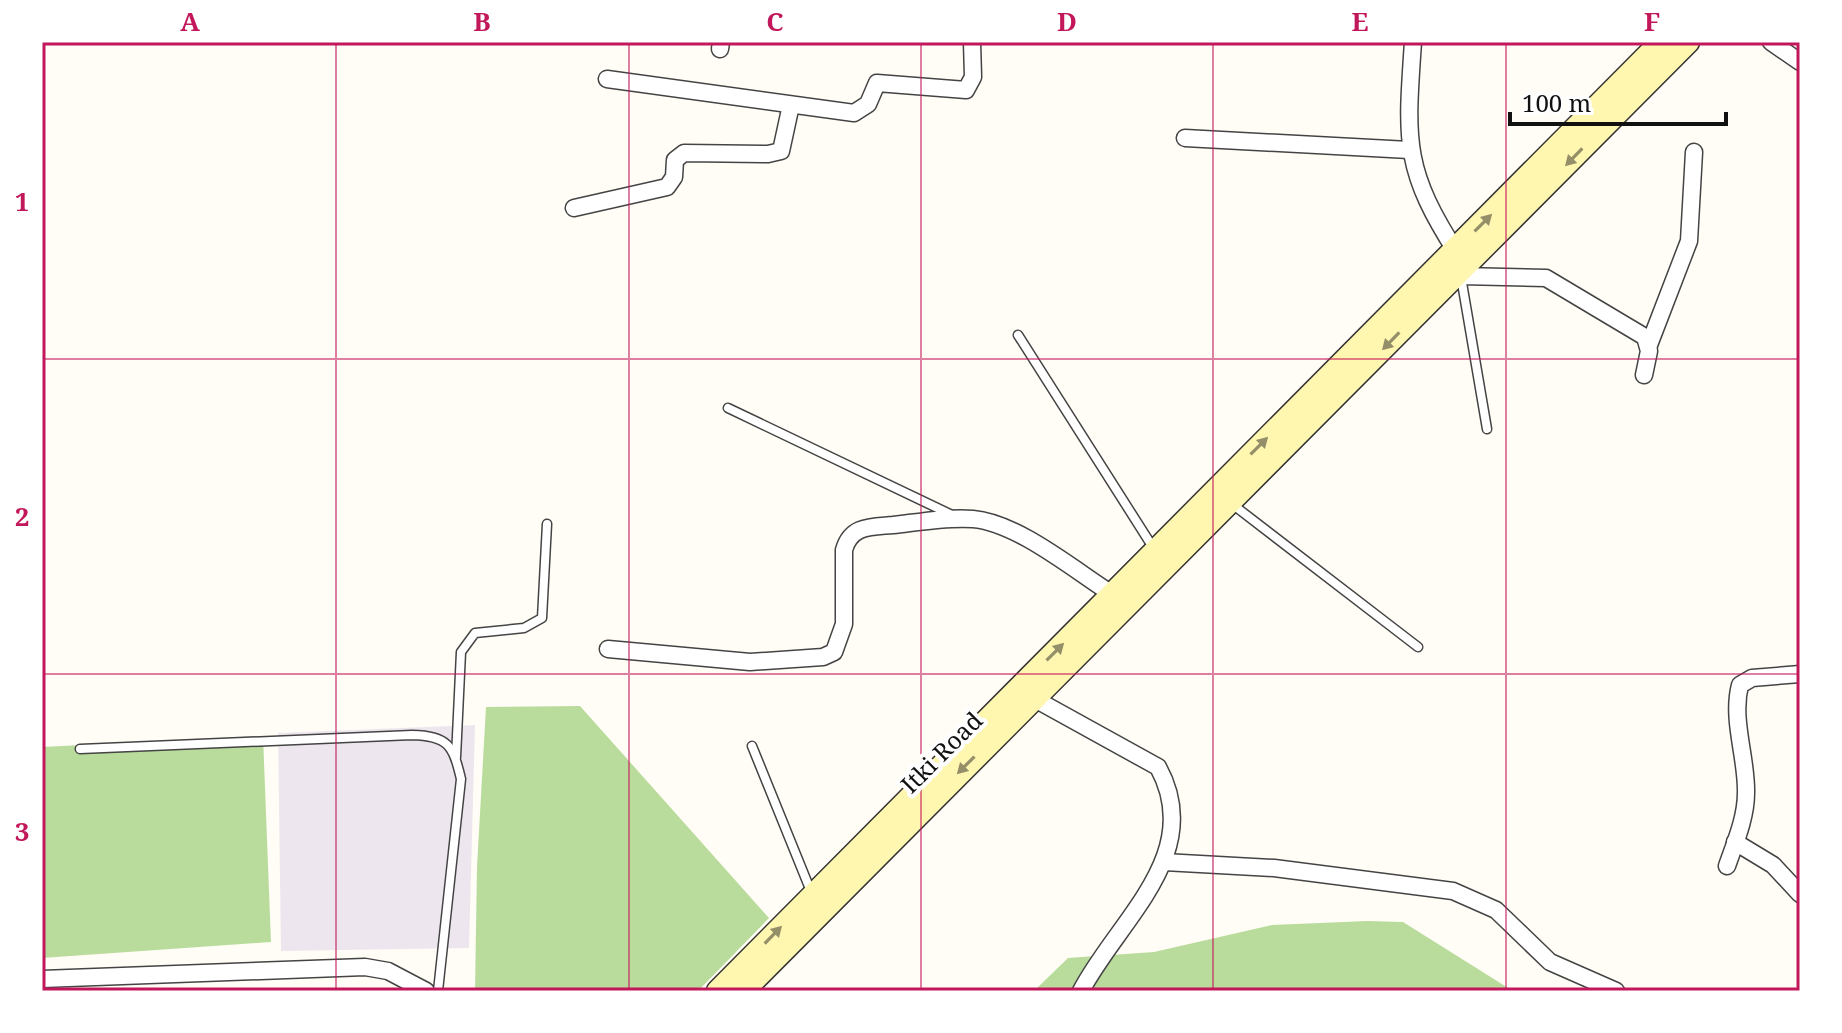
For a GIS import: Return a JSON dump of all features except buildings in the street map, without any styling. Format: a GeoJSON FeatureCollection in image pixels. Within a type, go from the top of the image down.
{"type":"FeatureCollection","features":[{"type":"Feature","properties":{"kind":"main road"},"geometry":{"type":"LineString","coordinates":[[1218,507],[1458,269],[1661,42]]}},
{"type":"Feature","properties":{"kind":"main road"},"geometry":{"type":"LineString","coordinates":[[718,991],[1112,594],[1218,507],[1688,42]]}},
{"type":"Feature","properties":{"kind":"main road","name":"Itki Road"},"geometry":{"type":"LineString","coordinates":[[743,991],[1033,698],[1168,546]]}},
{"type":"Feature","properties":{"kind":"street"},"geometry":{"type":"LineString","coordinates":[[607,79],[854,113],[868,104],[877,83],[966,90],[973,77],[972,42]]}},
{"type":"Feature","properties":{"kind":"street"},"geometry":{"type":"LineString","coordinates":[[1413,42],[1409,150],[1429,211],[1458,269],[1546,278],[1645,337],[1649,345]]}},
{"type":"Feature","properties":{"kind":"street"},"geometry":{"type":"LineString","coordinates":[[1771,42],[1800,62]]}},
{"type":"Feature","properties":{"kind":"street"},"geometry":{"type":"LineString","coordinates":[[574,208],[667,187],[674,177],[675,160],[684,153],[768,154],[781,151],[791,105]]}},
{"type":"Feature","properties":{"kind":"street"},"geometry":{"type":"LineString","coordinates":[[1185,138],[1409,150]]}},
{"type":"Feature","properties":{"kind":"street"},"geometry":{"type":"LineString","coordinates":[[1644,375],[1649,345],[1689,241],[1694,152]]}},
{"type":"Feature","properties":{"kind":"street"},"geometry":{"type":"LineString","coordinates":[[608,649],[729,662],[776,663],[823,657],[834,652],[842,633],[844,550],[853,532],[862,528],[960,519],[1003,528],[1112,594]]}},
{"type":"Feature","properties":{"kind":"street"},"geometry":{"type":"LineString","coordinates":[[1727,866],[1746,793],[1738,719],[1740,685],[1752,678],[1800,674]]}},
{"type":"Feature","properties":{"kind":"street"},"geometry":{"type":"LineString","coordinates":[[1033,698],[1158,767],[1168,784],[1173,812],[1164,862],[1155,882],[1081,991]]}},
{"type":"Feature","properties":{"kind":"street"},"geometry":{"type":"LineString","coordinates":[[1735,842],[1773,865],[1800,894]]}},
{"type":"Feature","properties":{"kind":"street"},"geometry":{"type":"LineString","coordinates":[[1164,862],[1274,868],[1453,891],[1496,910],[1550,962],[1616,991]]}},
{"type":"Feature","properties":{"kind":"street"},"geometry":{"type":"LineString","coordinates":[[42,979],[365,967],[388,971],[426,991]]}},
{"type":"Feature","properties":{"kind":"lane"},"geometry":{"type":"LineString","coordinates":[[1458,269],[1487,429]]}},
{"type":"Feature","properties":{"kind":"lane"},"geometry":{"type":"LineString","coordinates":[[1018,335],[1168,546]]}},
{"type":"Feature","properties":{"kind":"lane"},"geometry":{"type":"LineString","coordinates":[[728,408],[960,519]]}},
{"type":"Feature","properties":{"kind":"lane"},"geometry":{"type":"LineString","coordinates":[[1218,507],[1418,647]]}},
{"type":"Feature","properties":{"kind":"lane"},"geometry":{"type":"LineString","coordinates":[[438,991],[460,806],[461,779],[456,757],[461,652],[475,633],[524,628],[542,618],[547,524]]}},
{"type":"Feature","properties":{"kind":"lane"},"geometry":{"type":"LineString","coordinates":[[80,749],[412,735],[433,736],[447,742],[456,757]]}},
{"type":"Feature","properties":{"kind":"lane"},"geometry":{"type":"LineString","coordinates":[[752,746],[812,895]]}},
{"type":"Feature","properties":{"kind":"shaded area"},"geometry":{"type":"Polygon","coordinates":[[[475,725],[469,948],[281,951],[278,733],[475,725]]]}},
{"type":"Feature","properties":{"kind":"green space"},"geometry":{"type":"Polygon","coordinates":[[[580,706],[769,918],[698,991],[475,991],[477,867],[486,707],[580,706]]]}},
{"type":"Feature","properties":{"kind":"green space"},"geometry":{"type":"Polygon","coordinates":[[[263,736],[271,942],[42,958],[42,747],[263,736]]]}},
{"type":"Feature","properties":{"kind":"green space"},"geometry":{"type":"Polygon","coordinates":[[[1403,922],[1513,991],[1034,991],[1068,958],[1154,952],[1272,925],[1403,922]]]}}]}
